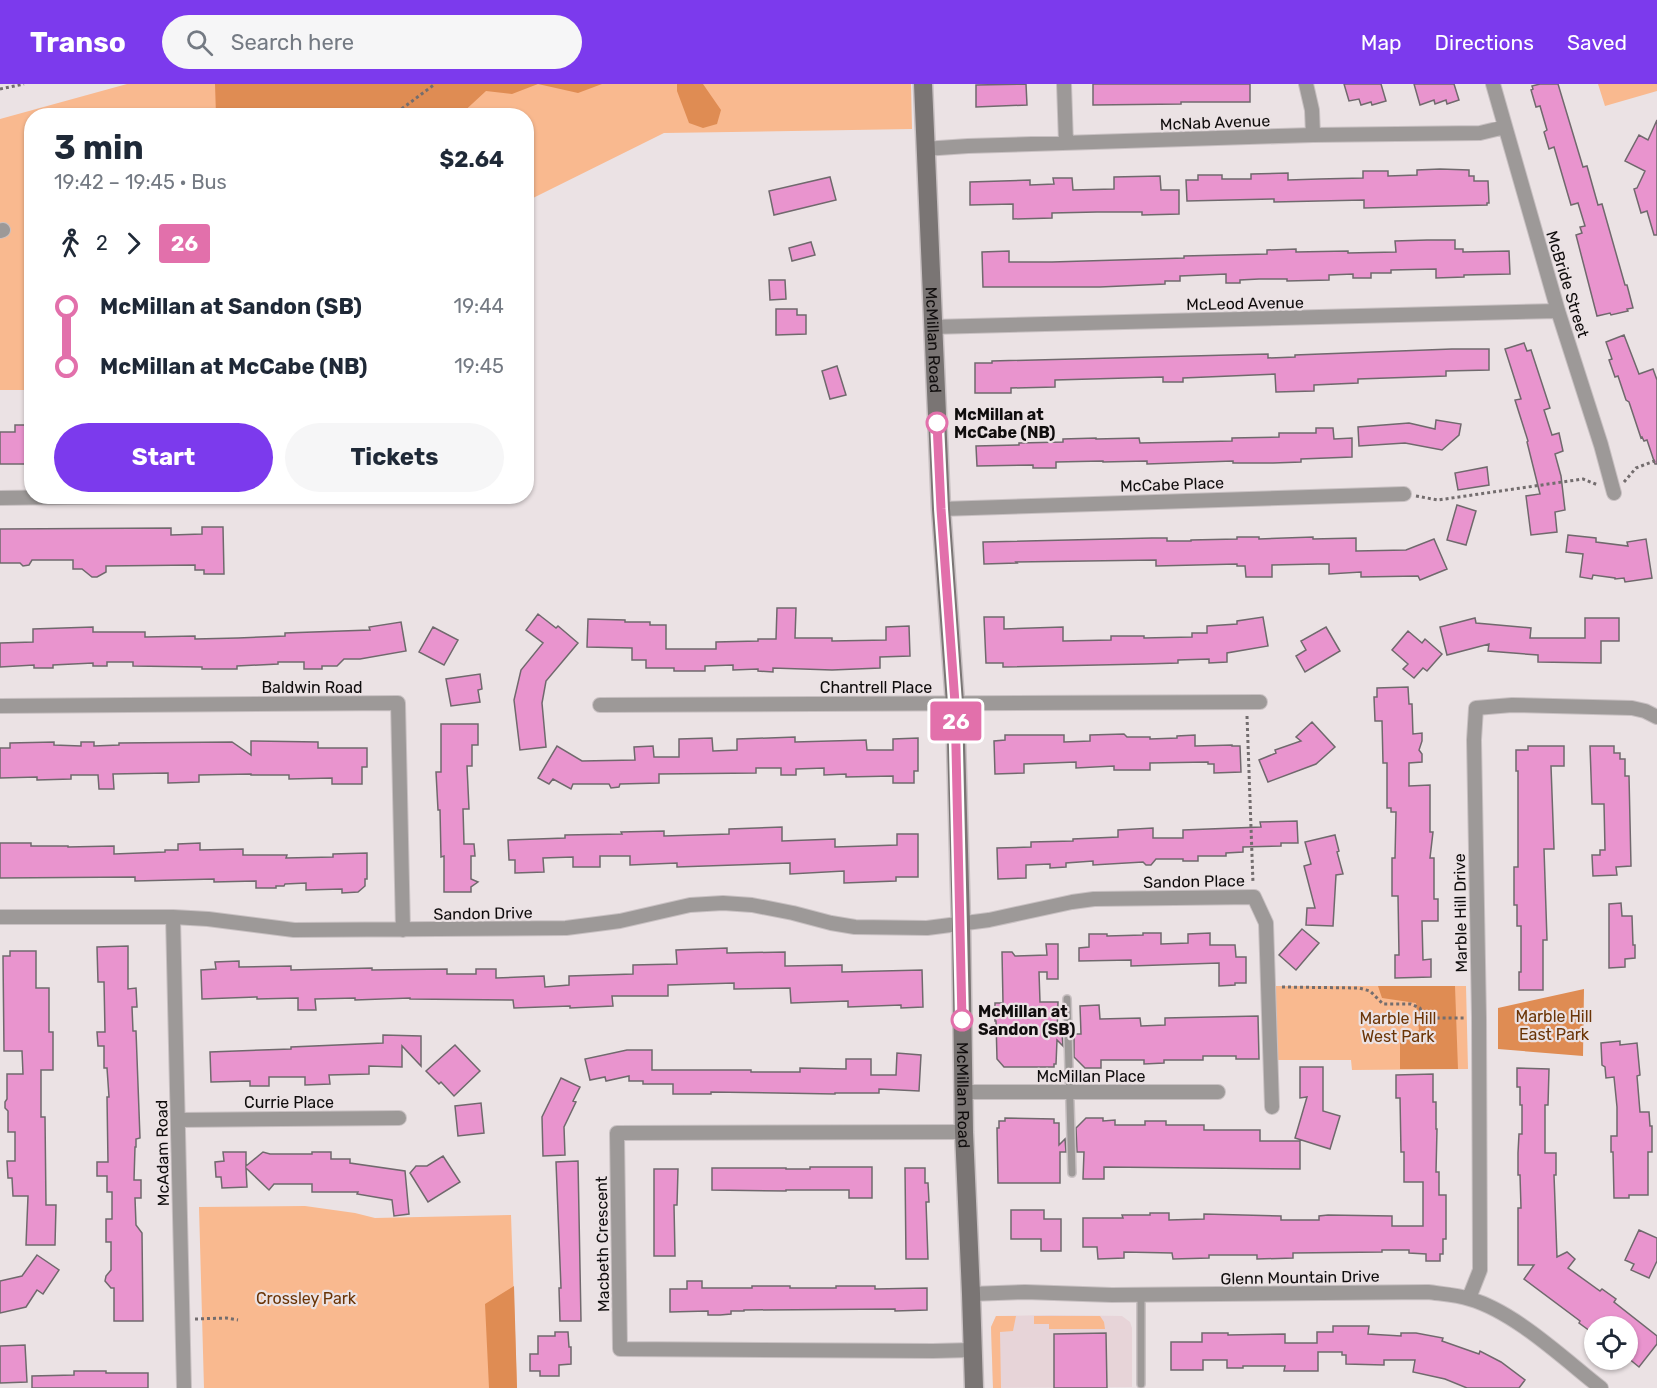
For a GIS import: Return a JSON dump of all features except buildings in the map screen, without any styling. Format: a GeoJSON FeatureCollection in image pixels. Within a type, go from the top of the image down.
{"type":"FeatureCollection","features":[{"type":"Feature","properties":{"kind":"main road","name":"McMillan Road"},"geometry":{"type":"LineString","coordinates":[[922,84],[941,509],[955,703],[964,1132],[974,1388]]}},
{"type":"Feature","properties":{"kind":"street"},"geometry":{"type":"LineString","coordinates":[[1064,84],[1066,143]]}},
{"type":"Feature","properties":{"kind":"street"},"geometry":{"type":"LineString","coordinates":[[1305,84],[1312,110],[1313,135]]}},
{"type":"Feature","properties":{"kind":"street","name":"McBride Street"},"geometry":{"type":"LineString","coordinates":[[1493,84],[1558,311],[1601,444],[1614,493]]}},
{"type":"Feature","properties":{"kind":"street","name":"McNab Avenue"},"geometry":{"type":"LineString","coordinates":[[924,149],[1313,135],[1480,133],[1505,127]]}},
{"type":"Feature","properties":{"kind":"street","name":"McLeod Avenue"},"geometry":{"type":"LineString","coordinates":[[932,327],[1558,311]]}},
{"type":"Feature","properties":{"kind":"street","name":"McCabe Place"},"geometry":{"type":"LineString","coordinates":[[941,509],[1404,494]]}},
{"type":"Feature","properties":{"kind":"street"},"geometry":{"type":"LineString","coordinates":[[0,498],[24,498]]}},
{"type":"Feature","properties":{"kind":"street","name":"Chantrell Place"},"geometry":{"type":"LineString","coordinates":[[600,705],[1253,702]]}},
{"type":"Feature","properties":{"kind":"street","name":"Baldwin Road"},"geometry":{"type":"LineString","coordinates":[[0,706],[398,703],[403,930]]}},
{"type":"Feature","properties":{"kind":"street","name":"Marble Hill Drive"},"geometry":{"type":"LineString","coordinates":[[1469,1298],[1480,1270],[1479,1017],[1474,740],[1476,708],[1512,705],[1632,708],[1657,717]]}},
{"type":"Feature","properties":{"kind":"street","name":"Sandon Place"},"geometry":{"type":"LineString","coordinates":[[961,924],[1094,899],[1254,897],[1266,923],[1272,1107]]}},
{"type":"Feature","properties":{"kind":"street","name":"Sandon Drive"},"geometry":{"type":"LineString","coordinates":[[0,917],[173,917],[294,930],[566,928],[620,921],[690,905],[723,903],[752,905],[855,927],[927,928],[961,924]]}},
{"type":"Feature","properties":{"kind":"street","name":"McAdam Road"},"geometry":{"type":"LineString","coordinates":[[173,917],[184,1388]]}},
{"type":"Feature","properties":{"kind":"street","name":"McMillan Place"},"geometry":{"type":"LineString","coordinates":[[963,1092],[1218,1092]]}},
{"type":"Feature","properties":{"kind":"street","name":"Currie Place"},"geometry":{"type":"LineString","coordinates":[[178,1120],[399,1118]]}},
{"type":"Feature","properties":{"kind":"street","name":"Macbeth Crescent"},"geometry":{"type":"LineString","coordinates":[[964,1132],[617,1133],[620,1349],[972,1350]]}},
{"type":"Feature","properties":{"kind":"street","name":"Glenn Mountain Drive"},"geometry":{"type":"LineString","coordinates":[[971,1294],[1428,1292],[1469,1298],[1491,1306],[1520,1325],[1601,1388]]}},
{"type":"Feature","properties":{"kind":"lane"},"geometry":{"type":"LineString","coordinates":[[1067,999],[1072,1173]]}},
{"type":"Feature","properties":{"kind":"lane"},"geometry":{"type":"LineString","coordinates":[[1141,1294],[1141,1384]]}},
{"type":"Feature","properties":{"kind":"path"},"geometry":{"type":"LineString","coordinates":[[0,89],[24,84]]}},
{"type":"Feature","properties":{"kind":"path"},"geometry":{"type":"LineString","coordinates":[[403,108],[435,84]]}},
{"type":"Feature","properties":{"kind":"path"},"geometry":{"type":"LineString","coordinates":[[1404,494],[1438,500],[1583,478],[1614,493],[1636,468],[1657,460]]}},
{"type":"Feature","properties":{"kind":"path"},"geometry":{"type":"LineString","coordinates":[[1253,702],[1254,897]]}},
{"type":"Feature","properties":{"kind":"path"},"geometry":{"type":"LineString","coordinates":[[1269,991],[1277,991],[1277,987],[1359,988],[1370,991],[1383,1004],[1411,1004],[1420,1008],[1424,1018],[1479,1017]]}},
{"type":"Feature","properties":{"kind":"path"},"geometry":{"type":"LineString","coordinates":[[195,1319],[238,1320]]}},
{"type":"Feature","properties":{"kind":"shaded area"},"geometry":{"type":"Polygon","coordinates":[[[996,1316],[1122,1316],[1130,1322],[1132,1328],[1132,1387],[993,1388],[991,1327],[996,1316]]]}},
{"type":"Feature","properties":{"kind":"green space"},"geometry":{"type":"Polygon","coordinates":[[[127,84],[911,84],[912,129],[664,133],[534,198],[534,108],[40,108],[127,84]]]}},
{"type":"Feature","properties":{"kind":"green space"},"geometry":{"type":"Polygon","coordinates":[[[215,84],[538,84],[512,94],[486,91],[468,108],[216,108],[215,84]]]}},
{"type":"Feature","properties":{"kind":"green space"},"geometry":{"type":"Polygon","coordinates":[[[538,84],[602,84],[578,93],[538,84]]]}},
{"type":"Feature","properties":{"kind":"green space"},"geometry":{"type":"Polygon","coordinates":[[[677,84],[703,84],[721,110],[717,124],[703,128],[689,123],[677,91],[677,84]]]}},
{"type":"Feature","properties":{"kind":"green space"},"geometry":{"type":"Polygon","coordinates":[[[1598,84],[1657,84],[1657,91],[1605,106],[1598,84]]]}},
{"type":"Feature","properties":{"kind":"green space"},"geometry":{"type":"Polygon","coordinates":[[[24,112],[24,390],[0,390],[0,119],[24,112]]]}},
{"type":"Feature","properties":{"kind":"green space","name":"Marble Hill West Park"},"geometry":{"type":"Polygon","coordinates":[[[1275,986],[1466,986],[1468,1069],[1352,1070],[1351,1060],[1278,1060],[1275,986]]]}},
{"type":"Feature","properties":{"kind":"green space"},"geometry":{"type":"Polygon","coordinates":[[[1378,986],[1455,986],[1458,1069],[1400,1069],[1400,1043],[1419,1030],[1416,1003],[1382,998],[1378,986]]]}},
{"type":"Feature","properties":{"kind":"green space","name":"Marble Hill East Park"},"geometry":{"type":"Polygon","coordinates":[[[1584,989],[1583,1056],[1498,1049],[1498,1008],[1584,989]]]}},
{"type":"Feature","properties":{"kind":"green space","name":"Crossley Park"},"geometry":{"type":"Polygon","coordinates":[[[305,1206],[375,1218],[511,1215],[517,1388],[204,1388],[199,1207],[305,1206]]]}},
{"type":"Feature","properties":{"kind":"green space"},"geometry":{"type":"Polygon","coordinates":[[[514,1286],[517,1388],[489,1388],[485,1304],[514,1286]]]}},
{"type":"Feature","properties":{"kind":"green space"},"geometry":{"type":"Polygon","coordinates":[[[996,1316],[1016,1316],[1013,1331],[1000,1332],[1001,1388],[993,1388],[991,1327],[996,1316]]]}},
{"type":"Feature","properties":{"kind":"green space"},"geometry":{"type":"Polygon","coordinates":[[[1034,1316],[1100,1316],[1105,1329],[1049,1329],[1049,1324],[1034,1324],[1034,1316]]]}},
{"type":"Feature","properties":{"kind":"bus line","name":"26"},"geometry":{"type":"LineString","coordinates":[[937,423],[955,703],[962,1020]]}},
{"type":"Feature","properties":{"kind":"place","name":"McMillan at McCabe (NB)"},"geometry":{"type":"Point","coordinates":[937,423]}},
{"type":"Feature","properties":{"kind":"place","name":"McMillan at Sandon (SB)"},"geometry":{"type":"Point","coordinates":[962,1020]}}]}
